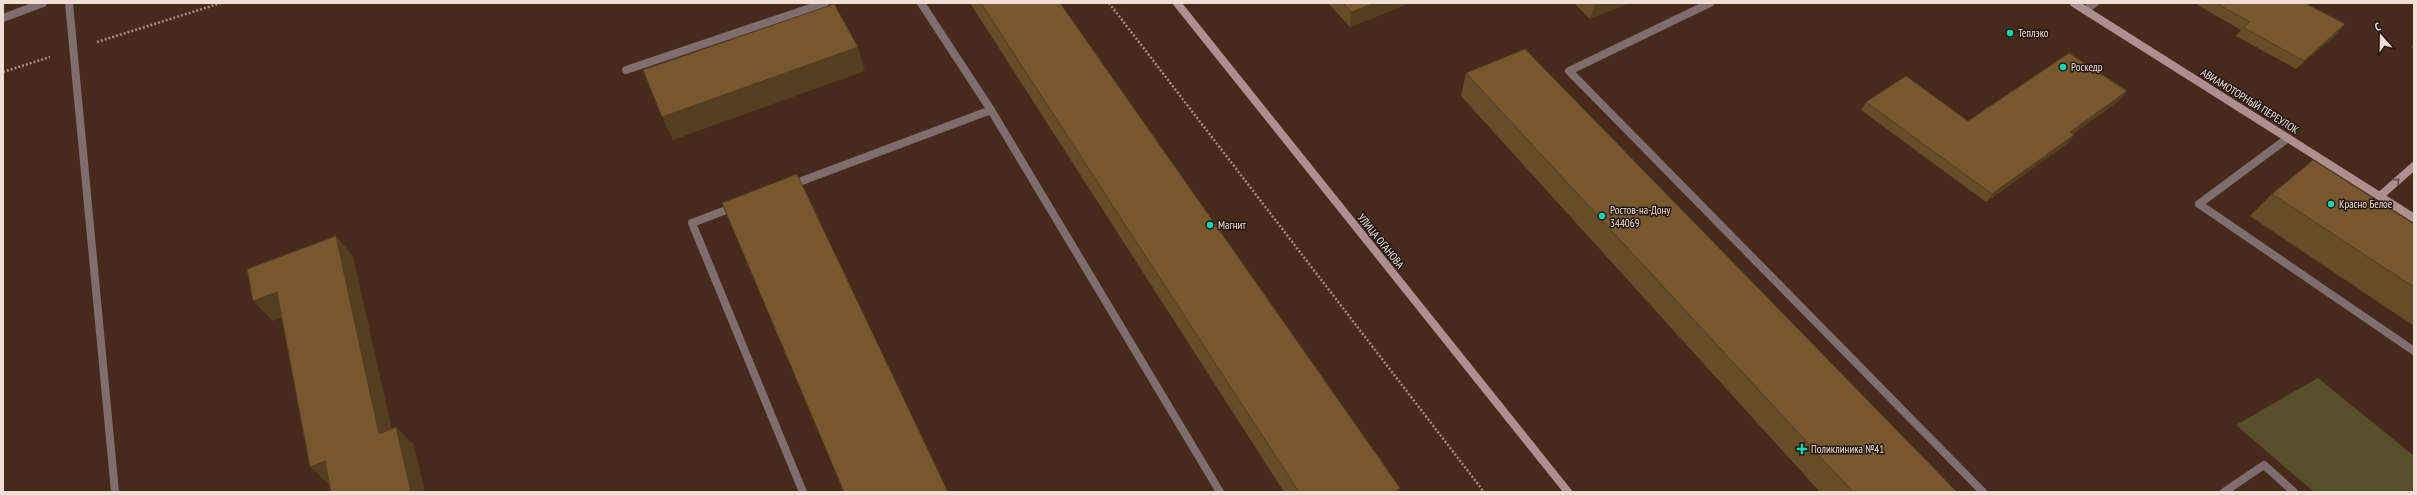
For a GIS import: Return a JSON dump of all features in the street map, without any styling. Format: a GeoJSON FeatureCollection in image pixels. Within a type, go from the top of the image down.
{"type":"FeatureCollection","features":[{"type":"Feature","properties":{"kind":"main road","name":"УЛИЦА ОГАНОВА"},"geometry":{"type":"LineString","coordinates":[[1177,3],[1568,492]]}},
{"type":"Feature","properties":{"kind":"main road","name":"АВИАМОТОРНЫЙ ПЕРЕУЛОК"},"geometry":{"type":"LineString","coordinates":[[2074,3],[2414,218]]}},
{"type":"Feature","properties":{"kind":"main road"},"geometry":{"type":"LineString","coordinates":[[2380,196],[2414,166]]}},
{"type":"Feature","properties":{"kind":"street"},"geometry":{"type":"LineString","coordinates":[[3,18],[43,3]]}},
{"type":"Feature","properties":{"kind":"street"},"geometry":{"type":"LineString","coordinates":[[69,3],[115,492]]}},
{"type":"Feature","properties":{"kind":"street"},"geometry":{"type":"LineString","coordinates":[[626,70],[825,3]]}},
{"type":"Feature","properties":{"kind":"street"},"geometry":{"type":"LineString","coordinates":[[921,3],[991,110],[1220,492]]}},
{"type":"Feature","properties":{"kind":"street"},"geometry":{"type":"LineString","coordinates":[[1710,3],[1569,71],[1983,492]]}},
{"type":"Feature","properties":{"kind":"street"},"geometry":{"type":"LineString","coordinates":[[2085,10],[2095,3]]}},
{"type":"Feature","properties":{"kind":"street"},"geometry":{"type":"LineString","coordinates":[[782,189],[991,110]]}},
{"type":"Feature","properties":{"kind":"street"},"geometry":{"type":"LineString","coordinates":[[2288,138],[2199,204],[2414,351]]}},
{"type":"Feature","properties":{"kind":"street"},"geometry":{"type":"LineString","coordinates":[[744,203],[692,223],[802,492]]}},
{"type":"Feature","properties":{"kind":"street"},"geometry":{"type":"LineString","coordinates":[[2224,492],[2264,465],[2294,492]]}},
{"type":"Feature","properties":{"kind":"path"},"geometry":{"type":"LineString","coordinates":[[3,72],[221,3]]}},
{"type":"Feature","properties":{"kind":"path"},"geometry":{"type":"LineString","coordinates":[[1109,3],[1484,492]]}},
{"type":"Feature","properties":{"kind":"shaded area"},"geometry":{"type":"Polygon","coordinates":[[[2318,378],[2414,456],[2414,492],[2314,492],[2236,425],[2318,378]]]}},
{"type":"Feature","properties":{"kind":"building"},"geometry":{"type":"Polygon","coordinates":[[[981,3],[1060,3],[1400,488],[1394,492],[1299,492],[981,3]]]}},
{"type":"Feature","properties":{"kind":"building"},"geometry":{"type":"Polygon","coordinates":[[[1343,3],[1375,3],[1351,12],[1343,3]]]}},
{"type":"Feature","properties":{"kind":"building"},"geometry":{"type":"Polygon","coordinates":[[[2216,3],[2305,3],[2345,24],[2304,61],[2243,27],[2250,22],[2216,3]]]}},
{"type":"Feature","properties":{"kind":"building"},"geometry":{"type":"Polygon","coordinates":[[[834,4],[858,47],[662,117],[643,70],[834,4]]]}},
{"type":"Feature","properties":{"kind":"building"},"geometry":{"type":"Polygon","coordinates":[[[1525,49],[1957,492],[1853,492],[1466,73],[1525,49]]]}},
{"type":"Feature","properties":{"kind":"building"},"geometry":{"type":"Polygon","coordinates":[[[2069,53],[2127,91],[2070,132],[2074,135],[1992,194],[1866,102],[1906,76],[1968,121],[2069,53]]]}},
{"type":"Feature","properties":{"kind":"building"},"geometry":{"type":"Polygon","coordinates":[[[2313,160],[2414,224],[2414,287],[2272,194],[2313,160]]]}},
{"type":"Feature","properties":{"kind":"building"},"geometry":{"type":"Polygon","coordinates":[[[797,174],[948,492],[844,492],[722,203],[797,174]]]}},
{"type":"Feature","properties":{"kind":"building"},"geometry":{"type":"Polygon","coordinates":[[[336,236],[379,434],[396,427],[411,492],[331,492],[325,461],[310,467],[277,292],[253,301],[247,269],[336,236]]]}},
{"type":"Feature","properties":{"kind":"place","name":"Теплэко"},"geometry":{"type":"Point","coordinates":[2010,33]}},
{"type":"Feature","properties":{"kind":"place","name":"Роскедр"},"geometry":{"type":"Point","coordinates":[2063,67]}},
{"type":"Feature","properties":{"kind":"place","name":"Красно Белое"},"geometry":{"type":"Point","coordinates":[2331,204]}},
{"type":"Feature","properties":{"kind":"place","name":"Ростов-на-Дону 344069"},"geometry":{"type":"Point","coordinates":[1602,216]}},
{"type":"Feature","properties":{"kind":"place","name":"Магнит"},"geometry":{"type":"Point","coordinates":[1210,225]}},
{"type":"Feature","properties":{"kind":"place","name":"Поликлиника №41"},"geometry":{"type":"Point","coordinates":[1802,449]}}]}
